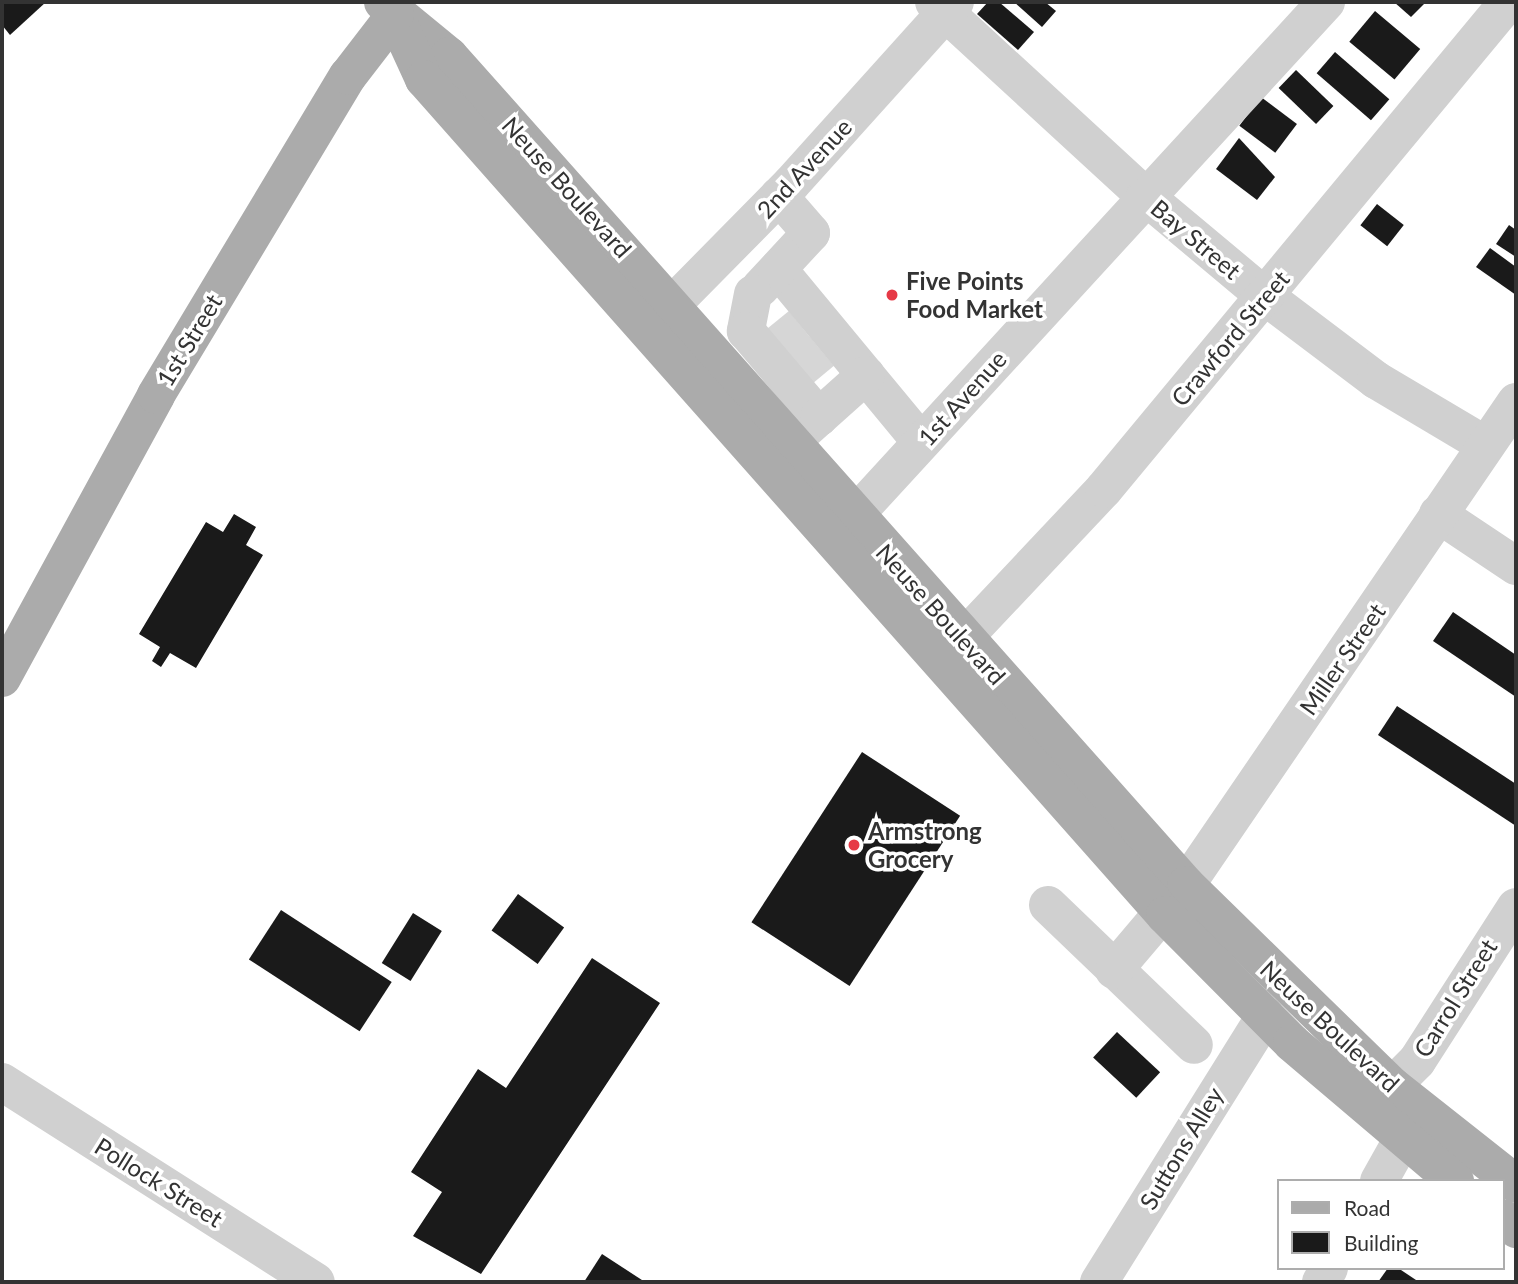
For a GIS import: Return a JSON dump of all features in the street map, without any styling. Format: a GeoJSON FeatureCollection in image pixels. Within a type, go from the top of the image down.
{"type":"FeatureCollection","features":[{"type":"Feature","properties":{"kind":"main road","name":"Neuse Boulevard"},"geometry":{"type":"LineString","coordinates":[[395,6],[449,56],[660,317],[952,651],[1175,900],[1265,1016],[1402,1140],[1452,1179]]}},
{"type":"Feature","properties":{"kind":"main road","name":"1st Street"},"geometry":{"type":"LineString","coordinates":[[2,677],[163,383],[348,76],[395,6]]}},
{"type":"Feature","properties":{"kind":"main road","name":"Neuse Boulevard"},"geometry":{"type":"LineString","coordinates":[[660,317],[717,356],[854,516],[952,651]]}},
{"type":"Feature","properties":{"kind":"main road","name":"Neuse Boulevard"},"geometry":{"type":"LineString","coordinates":[[1175,900],[1392,1086],[1516,1184]]}},
{"type":"Feature","properties":{"kind":"street","name":"1st Avenue"},"geometry":{"type":"LineString","coordinates":[[854,516],[1145,196],[1326,2]]}},
{"type":"Feature","properties":{"kind":"street","name":"Crawford Street"},"geometry":{"type":"LineString","coordinates":[[952,651],[1104,489],[1508,2]]}},
{"type":"Feature","properties":{"kind":"street","name":"Bay Street"},"geometry":{"type":"LineString","coordinates":[[945,5],[1145,196],[1266,297],[1376,380],[1484,444]]}},
{"type":"Feature","properties":{"kind":"street","name":"2nd Avenue"},"geometry":{"type":"LineString","coordinates":[[660,317],[779,196],[945,5]]}},
{"type":"Feature","properties":{"kind":"street"},"geometry":{"type":"LineString","coordinates":[[766,281],[811,233],[779,196]]}},
{"type":"Feature","properties":{"kind":"street"},"geometry":{"type":"LineString","coordinates":[[718,258],[766,281],[794,346],[819,417]]}},
{"type":"Feature","properties":{"kind":"street"},"geometry":{"type":"LineString","coordinates":[[766,281],[794,346]]}},
{"type":"Feature","properties":{"kind":"street"},"geometry":{"type":"LineString","coordinates":[[717,356],[794,346],[866,375],[921,442]]}},
{"type":"Feature","properties":{"kind":"street"},"geometry":{"type":"LineString","coordinates":[[791,442],[866,375]]}},
{"type":"Feature","properties":{"kind":"street","name":"Miller Street"},"geometry":{"type":"LineString","coordinates":[[1114,970],[1175,900],[1484,444],[1516,402]]}},
{"type":"Feature","properties":{"kind":"street"},"geometry":{"type":"LineString","coordinates":[[1438,514],[1516,566]]}},
{"type":"Feature","properties":{"kind":"street"},"geometry":{"type":"LineString","coordinates":[[1048,905],[1194,1045]]}},
{"type":"Feature","properties":{"kind":"street","name":"Carrol Street"},"geometry":{"type":"LineString","coordinates":[[1392,1086],[1417,1061],[1516,907]]}},
{"type":"Feature","properties":{"kind":"street","name":"Suttons Alley"},"geometry":{"type":"LineString","coordinates":[[1099,1282],[1265,1016]]}},
{"type":"Feature","properties":{"kind":"street","name":"Pollock Street"},"geometry":{"type":"LineString","coordinates":[[2,1082],[316,1282]]}},
{"type":"Feature","properties":{"kind":"street"},"geometry":{"type":"LineString","coordinates":[[2,1091],[55,1116]]}},
{"type":"Feature","properties":{"kind":"street"},"geometry":{"type":"LineString","coordinates":[[1380,1179],[1402,1140]]}},
{"type":"Feature","properties":{"kind":"building"},"geometry":{"type":"Polygon","coordinates":[[[2,2],[46,2],[10,35],[2,25],[2,2]]]}},
{"type":"Feature","properties":{"kind":"building"},"geometry":{"type":"Polygon","coordinates":[[[988,2],[999,2],[1034,32],[1018,50],[977,14],[988,2]]]}},
{"type":"Feature","properties":{"kind":"building"},"geometry":{"type":"Polygon","coordinates":[[[1014,2],[1045,2],[1056,11],[1042,27],[1014,2]]]}},
{"type":"Feature","properties":{"kind":"building"},"geometry":{"type":"Polygon","coordinates":[[[1394,2],[1426,2],[1411,17],[1394,2]]]}},
{"type":"Feature","properties":{"kind":"building"},"geometry":{"type":"Polygon","coordinates":[[[1375,11],[1420,49],[1394,80],[1349,42],[1375,11]]]}},
{"type":"Feature","properties":{"kind":"building"},"geometry":{"type":"Polygon","coordinates":[[[1335,52],[1389,99],[1371,120],[1317,73],[1335,52]]]}},
{"type":"Feature","properties":{"kind":"building"},"geometry":{"type":"Polygon","coordinates":[[[1296,70],[1333,106],[1316,124],[1279,88],[1296,70]]]}},
{"type":"Feature","properties":{"kind":"building"},"geometry":{"type":"Polygon","coordinates":[[[1261,97],[1297,124],[1275,153],[1239,126],[1261,97]]]}},
{"type":"Feature","properties":{"kind":"building"},"geometry":{"type":"Polygon","coordinates":[[[1239,138],[1275,177],[1257,200],[1216,169],[1239,138]]]}},
{"type":"Feature","properties":{"kind":"building"},"geometry":{"type":"Polygon","coordinates":[[[1377,204],[1404,225],[1387,246],[1360,225],[1377,204]]]}},
{"type":"Feature","properties":{"kind":"building"},"geometry":{"type":"Polygon","coordinates":[[[1509,225],[1516,230],[1516,257],[1496,244],[1509,225]]]}},
{"type":"Feature","properties":{"kind":"building"},"geometry":{"type":"Polygon","coordinates":[[[1490,248],[1516,267],[1516,295],[1476,267],[1490,248]]]}},
{"type":"Feature","properties":{"kind":"building"},"geometry":{"type":"Polygon","coordinates":[[[234,514],[256,527],[246,545],[263,555],[196,668],[170,653],[161,667],[152,661],[160,647],[139,634],[206,522],[223,532],[234,514]]]}},
{"type":"Feature","properties":{"kind":"building"},"geometry":{"type":"Polygon","coordinates":[[[1453,612],[1516,655],[1516,697],[1433,641],[1453,612]]]}},
{"type":"Feature","properties":{"kind":"building"},"geometry":{"type":"Polygon","coordinates":[[[1397,706],[1516,784],[1516,826],[1378,735],[1397,706]]]}},
{"type":"Feature","properties":{"kind":"building"},"geometry":{"type":"Polygon","coordinates":[[[862,752],[960,816],[850,986],[751,922],[862,752]]]}},
{"type":"Feature","properties":{"kind":"building"},"geometry":{"type":"Polygon","coordinates":[[[518,894],[564,928],[538,964],[492,930],[518,894]]]}},
{"type":"Feature","properties":{"kind":"building"},"geometry":{"type":"Polygon","coordinates":[[[281,910],[392,982],[360,1031],[249,959],[281,910]]]}},
{"type":"Feature","properties":{"kind":"building"},"geometry":{"type":"Polygon","coordinates":[[[413,913],[442,931],[411,981],[382,963],[413,913]]]}},
{"type":"Feature","properties":{"kind":"building"},"geometry":{"type":"Polygon","coordinates":[[[592,958],[660,1003],[481,1274],[413,1236],[442,1192],[411,1172],[478,1069],[506,1088],[592,958]]]}},
{"type":"Feature","properties":{"kind":"building"},"geometry":{"type":"Polygon","coordinates":[[[1117,1032],[1160,1072],[1136,1098],[1093,1058],[1117,1032]]]}},
{"type":"Feature","properties":{"kind":"building"},"geometry":{"type":"Polygon","coordinates":[[[602,1254],[645,1282],[584,1282],[602,1254]]]}},
{"type":"Feature","properties":{"kind":"building"},"geometry":{"type":"Polygon","coordinates":[[[1387,1270],[1401,1270],[1419,1282],[1378,1282],[1387,1270]]]}},
{"type":"Feature","properties":{"kind":"tunnel"},"geometry":{"type":"LineString","coordinates":[[776,346],[801,326]]}},
{"type":"Feature","properties":{"kind":"tunnel"},"geometry":{"type":"LineString","coordinates":[[798,371],[822,351]]}},
{"type":"Feature","properties":{"kind":"place","name":"Five Points Food Market"},"geometry":{"type":"Point","coordinates":[892,295]}},
{"type":"Feature","properties":{"kind":"place","name":"Armstrong Grocery"},"geometry":{"type":"Point","coordinates":[854,845]}}]}
